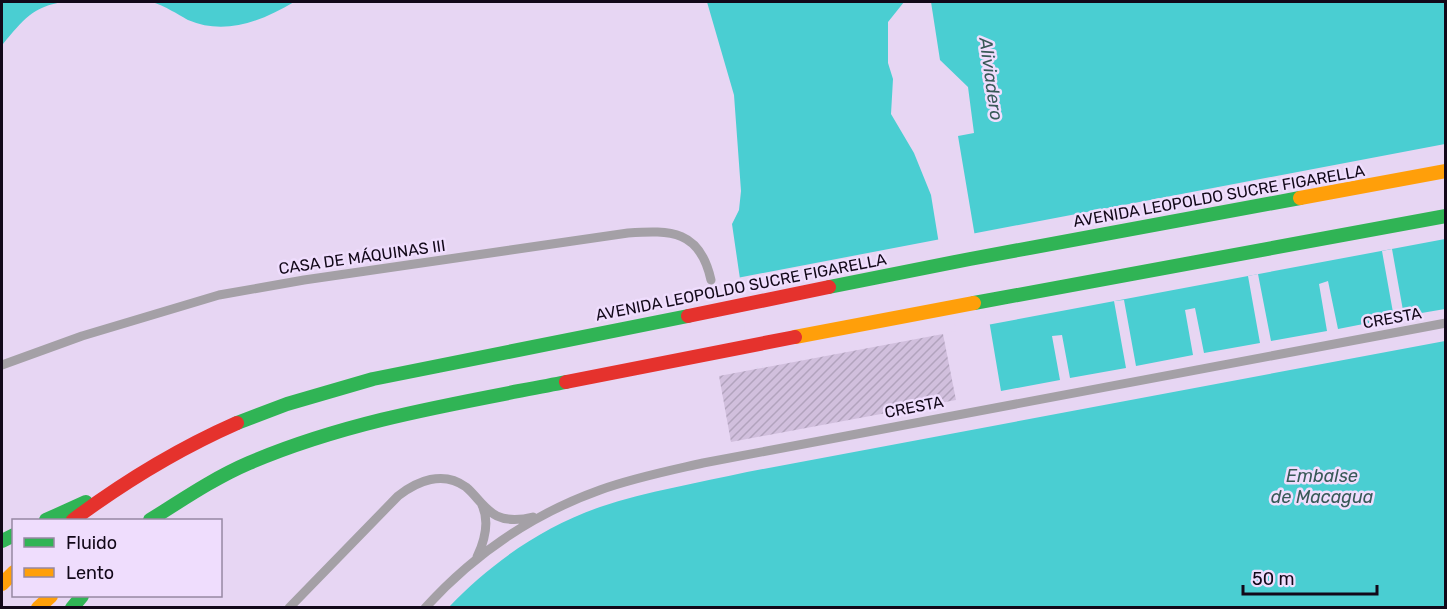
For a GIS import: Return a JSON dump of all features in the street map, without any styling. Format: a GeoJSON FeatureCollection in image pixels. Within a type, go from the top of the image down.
{"type":"FeatureCollection","features":[{"type":"Feature","properties":{"kind":"main road","name":"AVENIDA LEOPOLDO SUCRE FIGARELLA"},"geometry":{"type":"LineString","coordinates":[[74,519],[166,459],[258,414],[373,379],[970,259],[1446,171]]}},
{"type":"Feature","properties":{"kind":"main road"},"geometry":{"type":"LineString","coordinates":[[155,518],[204,486],[247,464],[344,429],[415,411],[978,302],[1446,216]]}},
{"type":"Feature","properties":{"kind":"main road"},"geometry":{"type":"LineString","coordinates":[[48,519],[119,488]]}},
{"type":"Feature","properties":{"kind":"main road"},"geometry":{"type":"LineString","coordinates":[[38,608],[50,597]]}},
{"type":"Feature","properties":{"kind":"lane","name":"CASA DE MÁQUINAS III"},"geometry":{"type":"LineString","coordinates":[[2,365],[114,325],[219,295],[304,280],[628,234],[671,232],[684,238],[696,247],[705,259],[711,280]]}},
{"type":"Feature","properties":{"kind":"lane","name":"CRESTA"},"geometry":{"type":"LineString","coordinates":[[425,608],[495,544],[544,515],[600,489],[640,477],[703,463],[1446,323]]}},
{"type":"Feature","properties":{"kind":"lane"},"geometry":{"type":"LineString","coordinates":[[289,608],[398,496],[411,485],[423,480],[435,478],[456,482],[465,487],[482,505],[499,517],[526,519],[544,515]]}},
{"type":"Feature","properties":{"kind":"lane"},"geometry":{"type":"LineString","coordinates":[[475,560],[485,536],[486,519],[482,505]]}},
{"type":"Feature","properties":{"kind":"water"},"geometry":{"type":"Polygon","coordinates":[[[2,2],[64,2],[36,11],[3,44],[2,2]]]}},
{"type":"Feature","properties":{"kind":"water"},"geometry":{"type":"Polygon","coordinates":[[[150,2],[294,2],[256,20],[216,27],[188,20],[150,2]]]}},
{"type":"Feature","properties":{"kind":"water"},"geometry":{"type":"Polygon","coordinates":[[[707,2],[904,2],[888,22],[888,63],[893,79],[891,114],[914,153],[931,195],[953,330],[753,368],[732,224],[739,210],[741,191],[734,95],[707,2]]]}},
{"type":"Feature","properties":{"kind":"water","name":"Aliviadero"},"geometry":{"type":"Polygon","coordinates":[[[931,2],[1445,2],[1445,309],[1404,316],[1392,249],[1382,251],[1394,318],[1338,329],[1328,281],[1319,284],[1327,331],[1271,341],[1258,274],[1248,276],[1260,343],[1204,353],[1195,308],[1185,310],[1193,355],[1136,366],[1124,300],[1114,301],[1126,368],[1070,378],[1062,335],[1052,336],[1060,380],[1001,391],[958,136],[974,133],[968,87],[940,60],[931,2]]]}},
{"type":"Feature","properties":{"kind":"water","name":"Embalse de Macagua"},"geometry":{"type":"Polygon","coordinates":[[[1445,341],[1445,607],[449,607],[500,561],[538,536],[579,515],[636,496],[747,472],[1445,341]]]}},
{"type":"Feature","properties":{"kind":"pier"},"geometry":{"type":"Polygon","coordinates":[[[1445,144],[1445,239],[987,325],[971,234],[1445,144]]]}},
{"type":"Feature","properties":{"kind":"pier"},"geometry":{"type":"Polygon","coordinates":[[[941,239],[956,331],[751,369],[737,278],[941,239]]]}},
{"type":"Feature","properties":{"kind":"building"},"geometry":{"type":"Polygon","coordinates":[[[943,334],[956,400],[731,442],[719,376],[943,334]]]}},
{"type":"Feature","properties":{"kind":"traffic: fast"},"geometry":{"type":"LineString","coordinates":[[829,287],[1300,198]]}},
{"type":"Feature","properties":{"kind":"traffic: fast"},"geometry":{"type":"LineString","coordinates":[[974,303],[1446,216]]}},
{"type":"Feature","properties":{"kind":"traffic: fast"},"geometry":{"type":"LineString","coordinates":[[237,423],[287,404],[373,379],[688,316]]}},
{"type":"Feature","properties":{"kind":"traffic: fast"},"geometry":{"type":"LineString","coordinates":[[152,519],[223,475],[287,448],[326,435],[405,414],[566,382]]}},
{"type":"Feature","properties":{"kind":"traffic: fast"},"geometry":{"type":"LineString","coordinates":[[48,519],[86,502]]}},
{"type":"Feature","properties":{"kind":"traffic: fast"},"geometry":{"type":"LineString","coordinates":[[2,541],[12,536]]}},
{"type":"Feature","properties":{"kind":"traffic: fast"},"geometry":{"type":"LineString","coordinates":[[72,608],[81,597]]}},
{"type":"Feature","properties":{"kind":"traffic: slow"},"geometry":{"type":"LineString","coordinates":[[1300,198],[1446,171]]}},
{"type":"Feature","properties":{"kind":"traffic: slow"},"geometry":{"type":"LineString","coordinates":[[795,337],[974,303]]}},
{"type":"Feature","properties":{"kind":"traffic: slow"},"geometry":{"type":"LineString","coordinates":[[2,584],[12,574]]}},
{"type":"Feature","properties":{"kind":"traffic: slow"},"geometry":{"type":"LineString","coordinates":[[38,608],[50,597]]}},
{"type":"Feature","properties":{"kind":"traffic: jam"},"geometry":{"type":"LineString","coordinates":[[688,316],[829,287]]}},
{"type":"Feature","properties":{"kind":"traffic: jam"},"geometry":{"type":"LineString","coordinates":[[566,382],[795,337]]}},
{"type":"Feature","properties":{"kind":"traffic: jam"},"geometry":{"type":"LineString","coordinates":[[74,519],[152,467],[237,423]]}}]}
